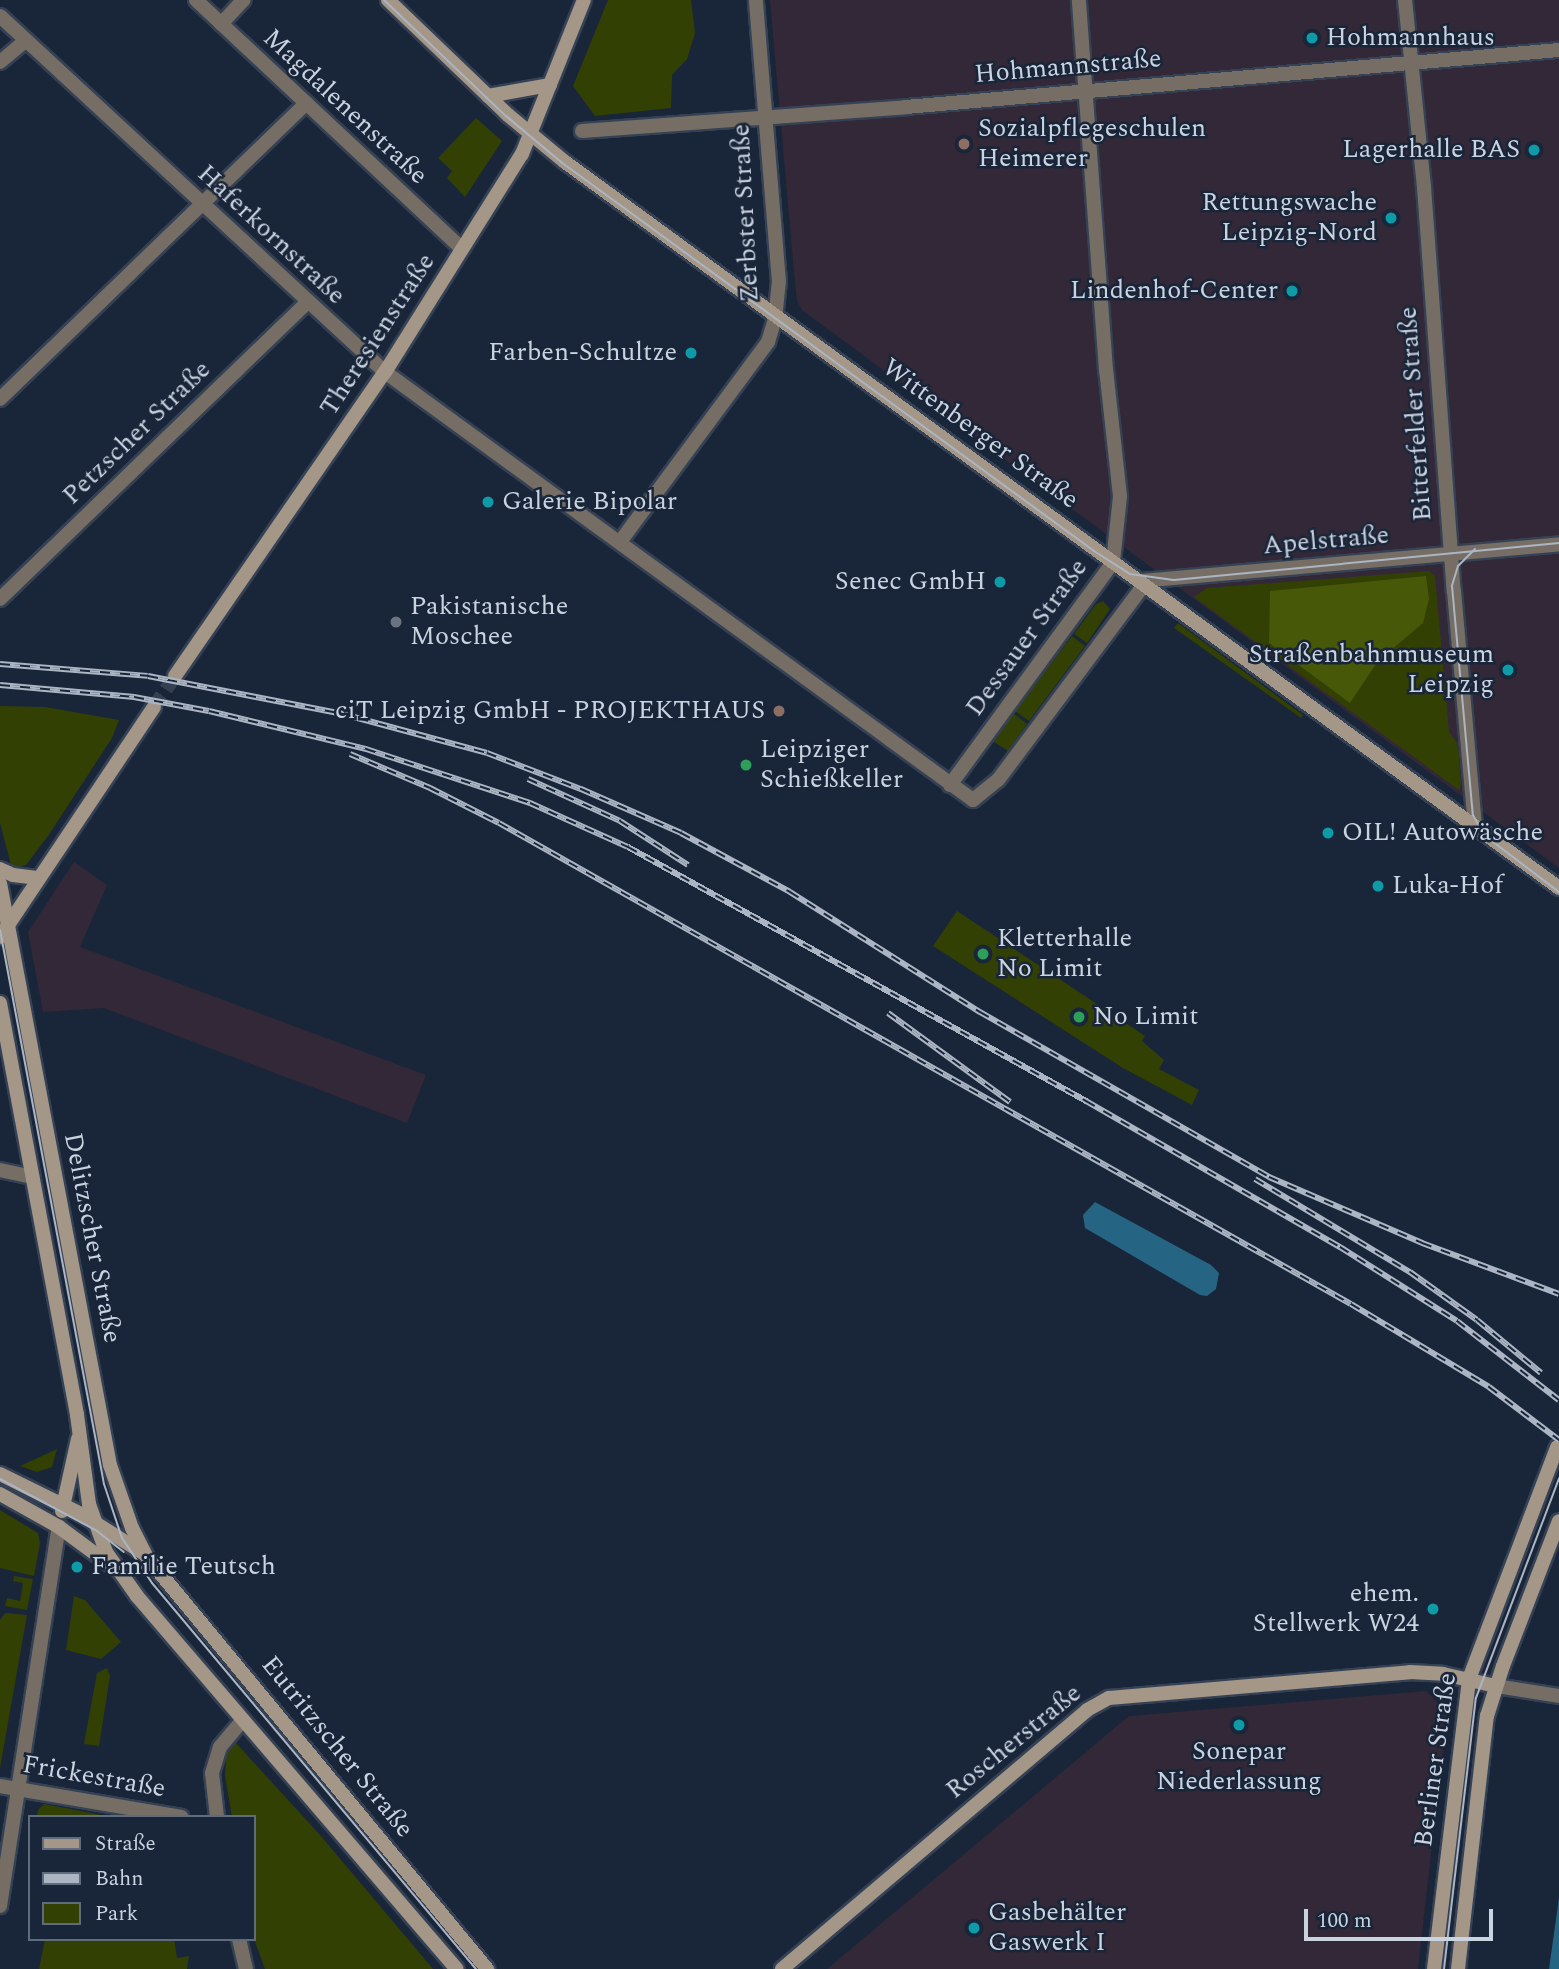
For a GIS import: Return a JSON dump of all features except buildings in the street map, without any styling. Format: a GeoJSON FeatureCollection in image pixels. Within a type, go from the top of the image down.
{"type":"FeatureCollection","features":[{"type":"Feature","properties":{"kind":"main road","name":"Wittenberger Straße"},"geometry":{"type":"LineString","coordinates":[[388,0],[530,134],[1559,888]]}},
{"type":"Feature","properties":{"kind":"main road","name":"Theresienstraße"},"geometry":{"type":"LineString","coordinates":[[176,676],[385,372],[522,154],[584,0]]}},
{"type":"Feature","properties":{"kind":"main road"},"geometry":{"type":"LineString","coordinates":[[488,96],[550,85]]}},
{"type":"Feature","properties":{"kind":"main road"},"geometry":{"type":"LineString","coordinates":[[0,937],[154,707]]}},
{"type":"Feature","properties":{"kind":"main road"},"geometry":{"type":"LineString","coordinates":[[0,869],[13,875],[39,878]]}},
{"type":"Feature","properties":{"kind":"main road","name":"Delitzscher Straße"},"geometry":{"type":"LineString","coordinates":[[0,883],[110,1465],[122,1506],[146,1556]]}},
{"type":"Feature","properties":{"kind":"main road","name":"Delitzscher Straße"},"geometry":{"type":"LineString","coordinates":[[0,1003],[80,1434],[93,1521],[118,1572]]}},
{"type":"Feature","properties":{"kind":"main road"},"geometry":{"type":"LineString","coordinates":[[59,1527],[80,1434]]}},
{"type":"Feature","properties":{"kind":"main road","name":"Berliner Straße"},"geometry":{"type":"LineString","coordinates":[[1434,1969],[1469,1679],[1557,1447]]}},
{"type":"Feature","properties":{"kind":"main road"},"geometry":{"type":"LineString","coordinates":[[0,1474],[93,1521],[146,1556]]}},
{"type":"Feature","properties":{"kind":"main road"},"geometry":{"type":"LineString","coordinates":[[0,1494],[59,1527],[118,1572]]}},
{"type":"Feature","properties":{"kind":"main road","name":"Berliner Straße"},"geometry":{"type":"LineString","coordinates":[[1458,1969],[1483,1746],[1496,1686],[1559,1521]]}},
{"type":"Feature","properties":{"kind":"main road","name":"Eutritzscher Straße"},"geometry":{"type":"LineString","coordinates":[[146,1556],[488,1969]]}},
{"type":"Feature","properties":{"kind":"main road","name":"Eutritzscher Straße"},"geometry":{"type":"LineString","coordinates":[[118,1572],[457,1969]]}},
{"type":"Feature","properties":{"kind":"main road","name":"Roscherstraße"},"geometry":{"type":"LineString","coordinates":[[782,1969],[1087,1710],[1109,1698],[1410,1672],[1469,1679],[1496,1686]]}},
{"type":"Feature","properties":{"kind":"street","name":"Magdalenenstraße"},"geometry":{"type":"LineString","coordinates":[[196,0],[462,249]]}},
{"type":"Feature","properties":{"kind":"street"},"geometry":{"type":"LineString","coordinates":[[221,24],[243,0]]}},
{"type":"Feature","properties":{"kind":"street","name":"Zerbster Straße"},"geometry":{"type":"LineString","coordinates":[[620,542],[768,342],[775,316],[779,282],[756,0]]}},
{"type":"Feature","properties":{"kind":"street","name":"Dessauer Straße"},"geometry":{"type":"LineString","coordinates":[[950,785],[1113,562],[1120,496],[1106,370],[1079,0]]}},
{"type":"Feature","properties":{"kind":"street","name":"Bitterfelder Straße"},"geometry":{"type":"LineString","coordinates":[[1405,0],[1431,274],[1451,555],[1475,826]]}},
{"type":"Feature","properties":{"kind":"street","name":"Haferkornstraße"},"geometry":{"type":"LineString","coordinates":[[0,16],[385,372],[950,785]]}},
{"type":"Feature","properties":{"kind":"street"},"geometry":{"type":"LineString","coordinates":[[0,62],[25,41]]}},
{"type":"Feature","properties":{"kind":"street","name":"Hohmannstraße"},"geometry":{"type":"LineString","coordinates":[[582,131],[1559,50]]}},
{"type":"Feature","properties":{"kind":"street"},"geometry":{"type":"LineString","coordinates":[[0,399],[306,103]]}},
{"type":"Feature","properties":{"kind":"street","name":"Petzscher Straße"},"geometry":{"type":"LineString","coordinates":[[0,599],[309,302]]}},
{"type":"Feature","properties":{"kind":"street","name":"Apelstraße"},"geometry":{"type":"LineString","coordinates":[[1142,583],[1559,544]]}},
{"type":"Feature","properties":{"kind":"street"},"geometry":{"type":"LineString","coordinates":[[950,785],[972,800],[998,780],[1142,583]]}},
{"type":"Feature","properties":{"kind":"street"},"geometry":{"type":"LineString","coordinates":[[0,1170],[32,1177]]}},
{"type":"Feature","properties":{"kind":"street"},"geometry":{"type":"LineString","coordinates":[[0,1906],[59,1527]]}},
{"type":"Feature","properties":{"kind":"street"},"geometry":{"type":"LineString","coordinates":[[1496,1686],[1559,1696]]}},
{"type":"Feature","properties":{"kind":"street"},"geometry":{"type":"LineString","coordinates":[[218,1815],[212,1773],[220,1747],[243,1720]]}},
{"type":"Feature","properties":{"kind":"street","name":"Frickestraße"},"geometry":{"type":"LineString","coordinates":[[0,1786],[169,1815]]}},
{"type":"Feature","properties":{"kind":"street"},"geometry":{"type":"LineString","coordinates":[[239,1941],[244,1967]]}},
{"type":"Feature","properties":{"kind":"shaded area"},"geometry":{"type":"Polygon","coordinates":[[[770,0],[1559,0],[1559,868],[802,310],[797,301],[794,272],[770,0]]]}},
{"type":"Feature","properties":{"kind":"shaded area"},"geometry":{"type":"Polygon","coordinates":[[[74,862],[107,885],[80,947],[426,1075],[407,1123],[104,1008],[43,1012],[28,932],[74,862]]]}},
{"type":"Feature","properties":{"kind":"shaded area"},"geometry":{"type":"Polygon","coordinates":[[[1426,1691],[1447,1712],[1418,1969],[827,1969],[1129,1716],[1426,1691]]]}},
{"type":"Feature","properties":{"kind":"green space"},"geometry":{"type":"Polygon","coordinates":[[[608,0],[691,0],[695,33],[687,59],[672,75],[671,108],[595,116],[573,86],[608,0]]]}},
{"type":"Feature","properties":{"kind":"green space"},"geometry":{"type":"Polygon","coordinates":[[[476,118],[502,141],[465,197],[447,178],[452,171],[438,158],[476,118]]]}},
{"type":"Feature","properties":{"kind":"green space"},"geometry":{"type":"Polygon","coordinates":[[[1429,571],[1435,576],[1449,732],[1458,744],[1461,785],[1459,790],[1194,597],[1207,588],[1429,571]]]}},
{"type":"Feature","properties":{"kind":"green space"},"geometry":{"type":"Polygon","coordinates":[[[1426,576],[1429,599],[1423,623],[1378,661],[1350,703],[1269,643],[1270,591],[1426,576]]]}},
{"type":"Feature","properties":{"kind":"green space"},"geometry":{"type":"Polygon","coordinates":[[[1103,601],[1110,609],[1087,643],[1074,634],[1096,604],[1103,601]]]}},
{"type":"Feature","properties":{"kind":"green space"},"geometry":{"type":"Polygon","coordinates":[[[1178,623],[1303,715],[1301,718],[1174,628],[1178,623]]]}},
{"type":"Feature","properties":{"kind":"green space"},"geometry":{"type":"Polygon","coordinates":[[[1072,636],[1085,646],[1029,721],[1015,711],[1072,636]]]}},
{"type":"Feature","properties":{"kind":"green space"},"geometry":{"type":"Polygon","coordinates":[[[0,706],[45,707],[119,720],[112,738],[48,836],[26,865],[19,867],[11,865],[0,823],[0,706]]]}},
{"type":"Feature","properties":{"kind":"green space"},"geometry":{"type":"Polygon","coordinates":[[[1013,713],[1027,724],[1008,751],[994,742],[1013,713]]]}},
{"type":"Feature","properties":{"kind":"green space","name":"No Limit"},"geometry":{"type":"Polygon","coordinates":[[[957,911],[1145,1036],[1142,1041],[1164,1060],[1159,1069],[1199,1090],[1192,1105],[1123,1068],[933,946],[957,911]]]}},
{"type":"Feature","properties":{"kind":"green space"},"geometry":{"type":"Polygon","coordinates":[[[57,1449],[52,1467],[37,1472],[20,1466],[57,1449]]]}},
{"type":"Feature","properties":{"kind":"green space"},"geometry":{"type":"Polygon","coordinates":[[[0,1510],[38,1533],[40,1543],[34,1576],[0,1568],[0,1510]]]}},
{"type":"Feature","properties":{"kind":"green space"},"geometry":{"type":"Polygon","coordinates":[[[14,1576],[33,1579],[27,1610],[5,1606],[7,1598],[20,1601],[23,1583],[13,1581],[14,1576]]]}},
{"type":"Feature","properties":{"kind":"green space"},"geometry":{"type":"Polygon","coordinates":[[[74,1596],[85,1600],[121,1642],[101,1659],[66,1650],[74,1596]]]}},
{"type":"Feature","properties":{"kind":"green space"},"geometry":{"type":"Polygon","coordinates":[[[5,1613],[27,1615],[0,1768],[0,1620],[5,1613]]]}},
{"type":"Feature","properties":{"kind":"green space"},"geometry":{"type":"Polygon","coordinates":[[[107,1668],[110,1676],[99,1746],[84,1744],[97,1673],[107,1668]]]}},
{"type":"Feature","properties":{"kind":"green space"},"geometry":{"type":"Polygon","coordinates":[[[236,1743],[320,1835],[433,1969],[265,1969],[255,1941],[256,1815],[232,1815],[225,1776],[226,1755],[236,1743]]]}},
{"type":"Feature","properties":{"kind":"green space"},"geometry":{"type":"Polygon","coordinates":[[[44,1804],[102,1815],[37,1815],[44,1804]]]}},
{"type":"Feature","properties":{"kind":"green space"},"geometry":{"type":"Polygon","coordinates":[[[45,1941],[174,1941],[177,1958],[189,1956],[187,1969],[39,1969],[45,1941]]]}},
{"type":"Feature","properties":{"kind":"water"},"geometry":{"type":"Polygon","coordinates":[[[1095,1202],[1211,1265],[1219,1273],[1216,1289],[1207,1296],[1200,1295],[1085,1228],[1083,1215],[1095,1202]]]}},
{"type":"Feature","properties":{"kind":"water"},"geometry":{"type":"Polygon","coordinates":[[[1559,1897],[1559,1969],[1549,1969],[1558,1905],[1559,1897]]]}},
{"type":"Feature","properties":{"kind":"tunnel"},"geometry":{"type":"LineString","coordinates":[[154,707],[175,676]]}},
{"type":"Feature","properties":{"kind":"tram line"},"geometry":{"type":"LineString","coordinates":[[384,0],[506,116],[561,162],[1094,551],[1130,574],[1174,580],[1559,543]]}},
{"type":"Feature","properties":{"kind":"tram line"},"geometry":{"type":"LineString","coordinates":[[1475,549],[1458,566],[1452,586],[1473,815],[1484,835],[1559,892]]}},
{"type":"Feature","properties":{"kind":"tram line"},"geometry":{"type":"LineString","coordinates":[[0,930],[104,1484],[122,1538],[152,1583],[476,1969]]}},
{"type":"Feature","properties":{"kind":"tram line"},"geometry":{"type":"LineString","coordinates":[[1444,1969],[1476,1698],[1559,1478]]}},
{"type":"Feature","properties":{"kind":"tram line"},"geometry":{"type":"LineString","coordinates":[[0,1479],[97,1531],[124,1552]]}},
{"type":"Feature","properties":{"kind":"railway"},"geometry":{"type":"LineString","coordinates":[[0,664],[148,676],[339,713],[487,753],[581,789],[681,833],[790,892],[980,1012],[1269,1177],[1422,1243],[1559,1294]]}},
{"type":"Feature","properties":{"kind":"railway"},"geometry":{"type":"LineString","coordinates":[[0,685],[134,697],[209,711],[366,749],[530,803],[628,847],[1086,1101],[1340,1247],[1457,1321],[1559,1400]]}},
{"type":"Feature","properties":{"kind":"railway"},"geometry":{"type":"LineString","coordinates":[[350,754],[430,788],[499,823],[1351,1304],[1489,1387],[1559,1440]]}},
{"type":"Feature","properties":{"kind":"railway"},"geometry":{"type":"LineString","coordinates":[[528,779],[620,821],[688,865]]}},
{"type":"Feature","properties":{"kind":"railway"},"geometry":{"type":"LineString","coordinates":[[888,1013],[1010,1102]]}},
{"type":"Feature","properties":{"kind":"railway"},"geometry":{"type":"LineString","coordinates":[[1255,1179],[1410,1272],[1477,1320],[1541,1373]]}},
{"type":"Feature","properties":{"kind":"place","name":"Hohmannhaus"},"geometry":{"type":"Point","coordinates":[1312,38]}},
{"type":"Feature","properties":{"kind":"place","name":"Sozialpflegeschulen Heimerer"},"geometry":{"type":"Point","coordinates":[964,144]}},
{"type":"Feature","properties":{"kind":"place","name":"Lagerhalle BAS"},"geometry":{"type":"Point","coordinates":[1534,150]}},
{"type":"Feature","properties":{"kind":"place","name":"Rettungswache Leipzig-Nord"},"geometry":{"type":"Point","coordinates":[1391,218]}},
{"type":"Feature","properties":{"kind":"place","name":"Lindenhof-Center"},"geometry":{"type":"Point","coordinates":[1292,291]}},
{"type":"Feature","properties":{"kind":"place","name":"Farben-Schultze"},"geometry":{"type":"Point","coordinates":[691,353]}},
{"type":"Feature","properties":{"kind":"place","name":"Galerie Bipolar"},"geometry":{"type":"Point","coordinates":[488,502]}},
{"type":"Feature","properties":{"kind":"place","name":"Senec GmbH"},"geometry":{"type":"Point","coordinates":[1000,582]}},
{"type":"Feature","properties":{"kind":"place","name":"Pakistanische Moschee"},"geometry":{"type":"Point","coordinates":[396,622]}},
{"type":"Feature","properties":{"kind":"place","name":"Straßenbahnmuseum Leipzig"},"geometry":{"type":"Point","coordinates":[1508,670]}},
{"type":"Feature","properties":{"kind":"place","name":"ciT Leipzig GmbH - PROJEKTHAUS"},"geometry":{"type":"Point","coordinates":[779,711]}},
{"type":"Feature","properties":{"kind":"place","name":"Leipziger Schießkeller"},"geometry":{"type":"Point","coordinates":[746,765]}},
{"type":"Feature","properties":{"kind":"place","name":"OIL! Autowäsche"},"geometry":{"type":"Point","coordinates":[1328,833]}},
{"type":"Feature","properties":{"kind":"place","name":"Luka-Hof"},"geometry":{"type":"Point","coordinates":[1378,886]}},
{"type":"Feature","properties":{"kind":"place","name":"Kletterhalle No Limit"},"geometry":{"type":"Point","coordinates":[983,954]}},
{"type":"Feature","properties":{"kind":"place","name":"No Limit"},"geometry":{"type":"Point","coordinates":[1079,1017]}},
{"type":"Feature","properties":{"kind":"place","name":"Familie Teutsch"},"geometry":{"type":"Point","coordinates":[77,1567]}},
{"type":"Feature","properties":{"kind":"place","name":"ehem. Stellwerk W24"},"geometry":{"type":"Point","coordinates":[1433,1609]}},
{"type":"Feature","properties":{"kind":"place","name":"Sonepar Niederlassung"},"geometry":{"type":"Point","coordinates":[1239,1725]}},
{"type":"Feature","properties":{"kind":"place","name":"Gasbehälter Gaswerk I"},"geometry":{"type":"Point","coordinates":[974,1928]}}]}
